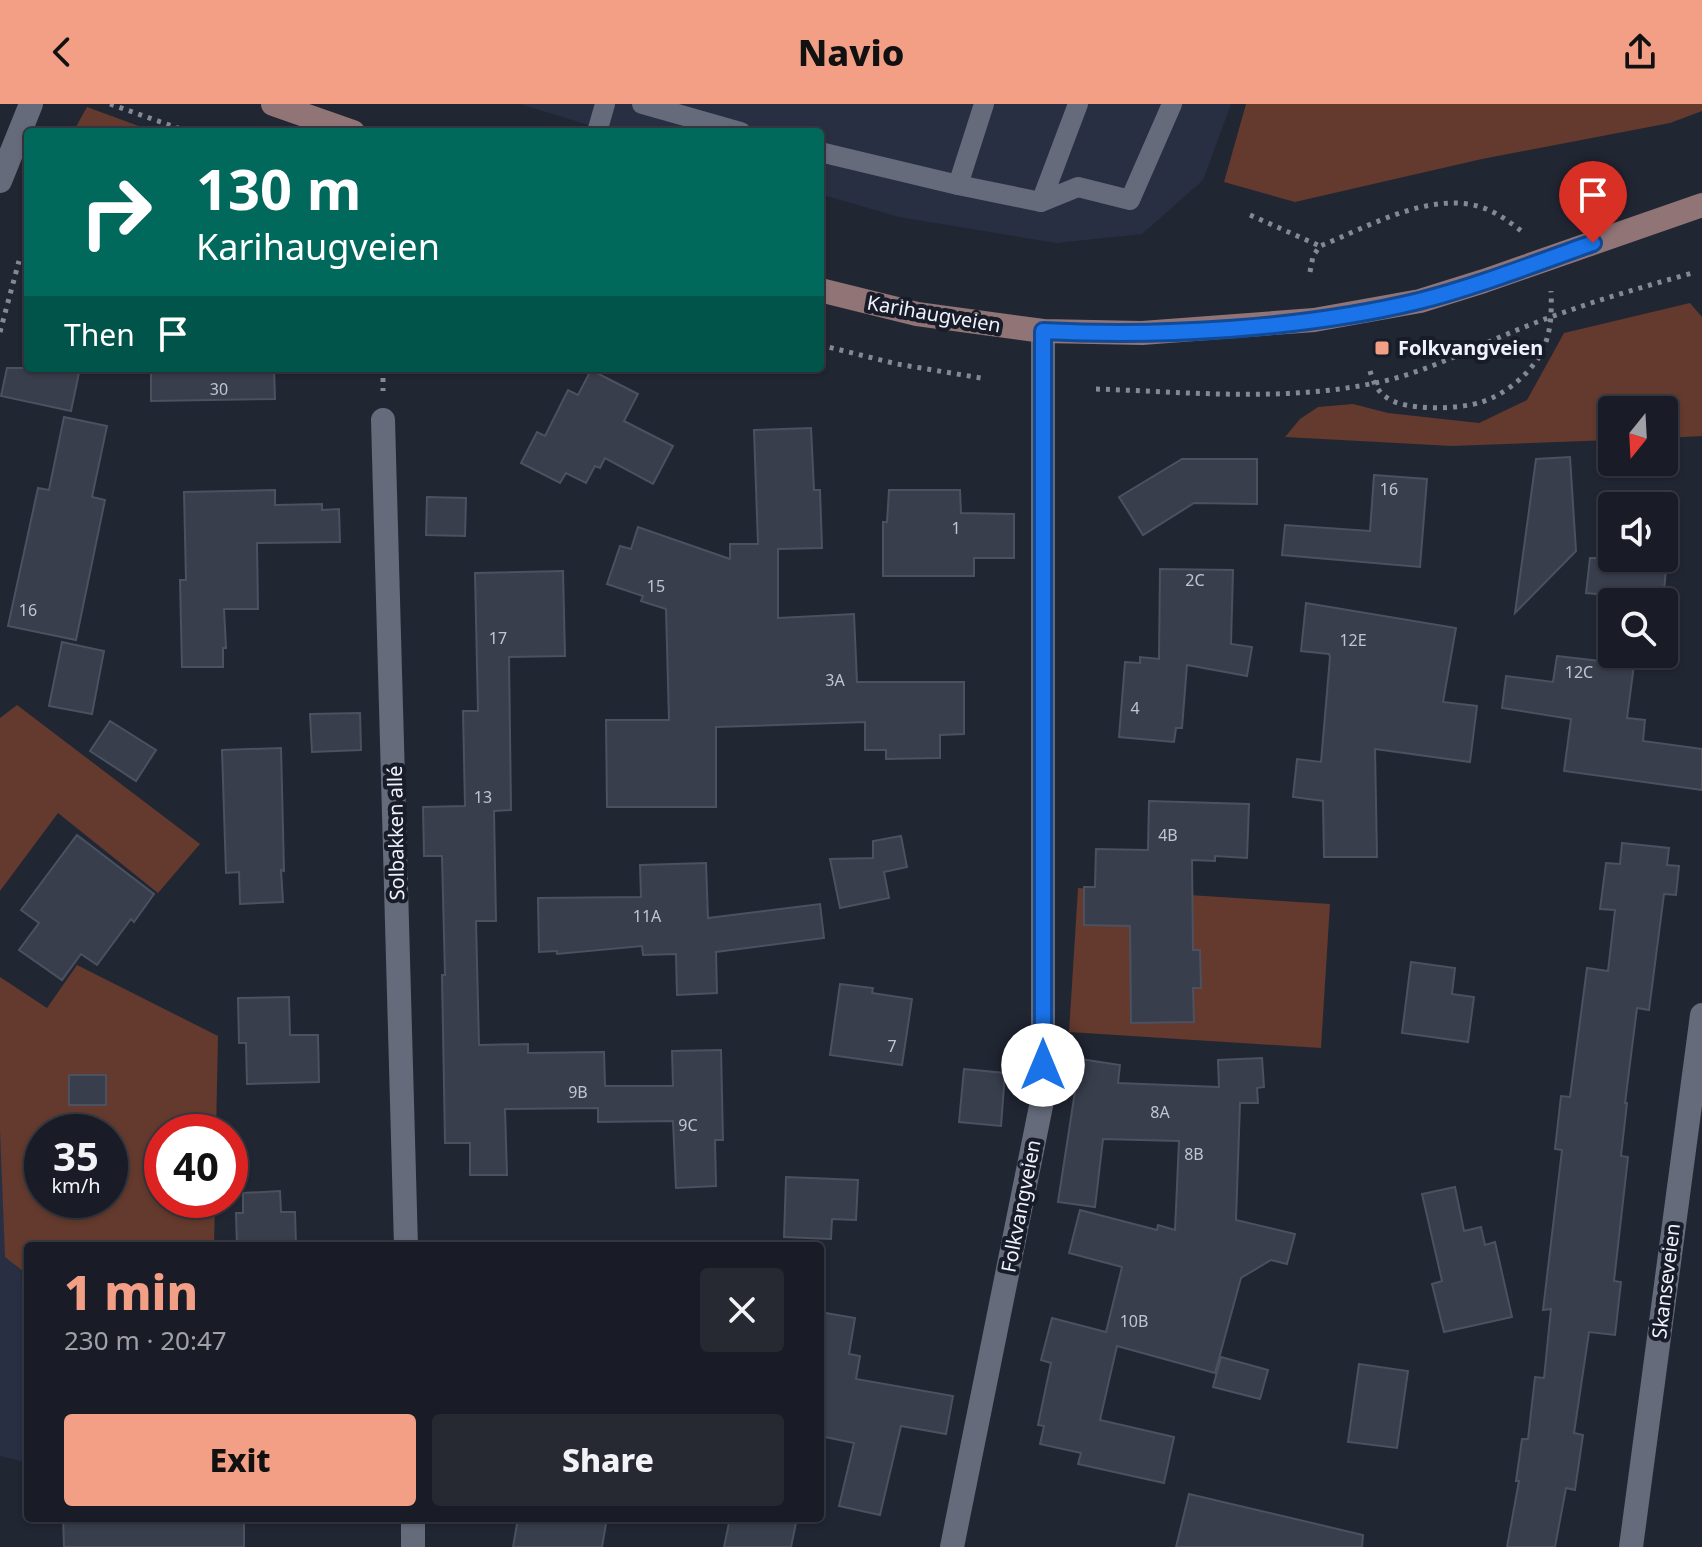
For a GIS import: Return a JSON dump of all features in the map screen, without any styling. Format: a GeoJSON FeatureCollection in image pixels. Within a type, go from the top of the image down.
{"type":"FeatureCollection","features":[{"type":"Feature","properties":{"kind":"main road"},"geometry":{"type":"LineString","coordinates":[[273,104],[342,128]]}},
{"type":"Feature","properties":{"kind":"main road","name":"Karihaugveien"},"geometry":{"type":"LineString","coordinates":[[824,291],[917,314],[1043,331],[1096,334],[1204,330],[1314,320],[1420,301],[1702,205]]}},
{"type":"Feature","properties":{"kind":"street"},"geometry":{"type":"LineString","coordinates":[[0,181],[31,104]]}},
{"type":"Feature","properties":{"kind":"street","name":"Folkvangveien"},"geometry":{"type":"LineString","coordinates":[[952,1547],[1043,1096],[1043,331]]}},
{"type":"Feature","properties":{"kind":"street","name":"Solbakken allé"},"geometry":{"type":"LineString","coordinates":[[383,420],[406,1242]]}},
{"type":"Feature","properties":{"kind":"street","name":"Skanseveien"},"geometry":{"type":"LineString","coordinates":[[1631,1547],[1702,1015]]}},
{"type":"Feature","properties":{"kind":"street"},"geometry":{"type":"LineString","coordinates":[[413,1522],[413,1547]]}},
{"type":"Feature","properties":{"kind":"lane"},"geometry":{"type":"LineString","coordinates":[[598,128],[605,104]]}},
{"type":"Feature","properties":{"kind":"lane"},"geometry":{"type":"LineString","coordinates":[[642,104],[727,128]]}},
{"type":"Feature","properties":{"kind":"lane"},"geometry":{"type":"LineString","coordinates":[[958,185],[984,104]]}},
{"type":"Feature","properties":{"kind":"lane"},"geometry":{"type":"LineString","coordinates":[[1041,202],[1078,104]]}},
{"type":"Feature","properties":{"kind":"lane"},"geometry":{"type":"LineString","coordinates":[[824,153],[1041,202],[1078,187],[1130,200],[1172,104]]}},
{"type":"Feature","properties":{"kind":"path"},"geometry":{"type":"LineString","coordinates":[[110,104],[178,128]]}},
{"type":"Feature","properties":{"kind":"path"},"geometry":{"type":"LineString","coordinates":[[1310,272],[1313,256],[1320,246],[1394,216],[1435,204],[1461,203],[1483,207],[1508,220],[1533,244]]}},
{"type":"Feature","properties":{"kind":"path"},"geometry":{"type":"LineString","coordinates":[[1250,215],[1320,246]]}},
{"type":"Feature","properties":{"kind":"path"},"geometry":{"type":"LineString","coordinates":[[0,332],[19,261]]}},
{"type":"Feature","properties":{"kind":"path"},"geometry":{"type":"LineString","coordinates":[[1096,389],[1254,394],[1295,393],[1374,383],[1414,373],[1604,297],[1696,272]]}},
{"type":"Feature","properties":{"kind":"path"},"geometry":{"type":"LineString","coordinates":[[1370,371],[1374,383],[1387,398],[1412,407],[1481,402],[1508,389],[1526,374],[1540,355],[1550,330],[1550,278]]}},
{"type":"Feature","properties":{"kind":"path"},"geometry":{"type":"LineString","coordinates":[[824,346],[897,364],[981,378]]}},
{"type":"Feature","properties":{"kind":"shaded area"},"geometry":{"type":"Polygon","coordinates":[[[520,104],[1231,104],[1203,180],[1142,234],[1056,243],[899,217],[824,195],[824,128],[598,128],[520,104]]]}},
{"type":"Feature","properties":{"kind":"shaded area"},"geometry":{"type":"Polygon","coordinates":[[[1246,104],[1702,104],[1702,111],[1670,123],[1482,159],[1295,202],[1224,182],[1246,104]]]}},
{"type":"Feature","properties":{"kind":"shaded area"},"geometry":{"type":"Polygon","coordinates":[[[87,107],[144,128],[75,128],[87,107]]]}},
{"type":"Feature","properties":{"kind":"shaded area"},"geometry":{"type":"Polygon","coordinates":[[[1690,303],[1702,317],[1702,436],[1678,437],[1678,396],[1598,396],[1598,441],[1452,446],[1285,437],[1300,419],[1318,407],[1353,404],[1388,413],[1479,423],[1527,400],[1564,333],[1690,303]]]}},
{"type":"Feature","properties":{"kind":"shaded area"},"geometry":{"type":"Polygon","coordinates":[[[17,705],[200,844],[158,893],[58,813],[0,891],[0,718],[17,705]]]}},
{"type":"Feature","properties":{"kind":"shaded area"},"geometry":{"type":"Polygon","coordinates":[[[1078,888],[1330,904],[1321,1048],[1069,1032],[1078,888]]]}},
{"type":"Feature","properties":{"kind":"shaded area"},"geometry":{"type":"Polygon","coordinates":[[[77,965],[218,1036],[216,1114],[144,1114],[144,1218],[215,1218],[214,1242],[24,1242],[24,1272],[5,1257],[0,1130],[0,977],[47,1008],[77,965]]]}},
{"type":"Feature","properties":{"kind":"shaded area"},"geometry":{"type":"Polygon","coordinates":[[[0,1119],[18,1120],[24,1462],[0,1456],[0,1119]]]}},
{"type":"Feature","properties":{"kind":"building"},"geometry":{"type":"Polygon","coordinates":[[[7,368],[24,368],[24,372],[79,372],[71,411],[1,396],[7,368]]]}},
{"type":"Feature","properties":{"kind":"building"},"geometry":{"type":"Polygon","coordinates":[[[151,372],[274,372],[275,399],[151,401],[151,372]]]}},
{"type":"Feature","properties":{"kind":"building"},"geometry":{"type":"Polygon","coordinates":[[[590,372],[638,394],[624,421],[673,446],[653,484],[605,458],[600,468],[595,466],[586,483],[566,473],[560,483],[521,463],[537,432],[545,436],[568,390],[578,395],[590,372]]]}},
{"type":"Feature","properties":{"kind":"building"},"geometry":{"type":"Polygon","coordinates":[[[64,417],[107,426],[92,497],[105,500],[76,640],[8,626],[38,488],[49,490],[64,417]]]}},
{"type":"Feature","properties":{"kind":"building"},"geometry":{"type":"Polygon","coordinates":[[[811,428],[814,490],[820,490],[822,548],[778,549],[778,618],[854,614],[857,682],[964,682],[964,734],[940,735],[940,758],[886,759],[886,750],[865,750],[865,722],[716,727],[716,807],[607,807],[606,720],[669,720],[666,609],[641,601],[643,596],[607,584],[620,546],[631,549],[638,527],[730,559],[730,544],[758,544],[754,430],[811,428]]]}},
{"type":"Feature","properties":{"kind":"building"},"geometry":{"type":"Polygon","coordinates":[[[1570,457],[1576,551],[1515,613],[1536,459],[1570,457]]]}},
{"type":"Feature","properties":{"kind":"building"},"geometry":{"type":"Polygon","coordinates":[[[1182,459],[1257,459],[1257,504],[1194,503],[1143,535],[1119,497],[1182,459]]]}},
{"type":"Feature","properties":{"kind":"building"},"geometry":{"type":"Polygon","coordinates":[[[1374,475],[1427,479],[1420,567],[1282,555],[1285,525],[1370,531],[1374,475]]]}},
{"type":"Feature","properties":{"kind":"building"},"geometry":{"type":"Polygon","coordinates":[[[275,490],[275,505],[322,504],[322,510],[339,509],[340,542],[257,543],[258,609],[224,609],[226,648],[223,648],[223,667],[182,667],[180,580],[186,580],[184,492],[275,490]]]}},
{"type":"Feature","properties":{"kind":"building"},"geometry":{"type":"Polygon","coordinates":[[[889,490],[960,490],[961,513],[1014,514],[1014,558],[974,558],[974,576],[883,576],[883,522],[887,522],[889,490]]]}},
{"type":"Feature","properties":{"kind":"building"},"geometry":{"type":"Polygon","coordinates":[[[427,497],[466,498],[465,536],[426,535],[427,497]]]}},
{"type":"Feature","properties":{"kind":"building"},"geometry":{"type":"Polygon","coordinates":[[[1590,558],[1598,558],[1598,572],[1666,572],[1664,588],[1598,588],[1598,594],[1586,593],[1590,558]]]}},
{"type":"Feature","properties":{"kind":"building"},"geometry":{"type":"Polygon","coordinates":[[[1160,569],[1233,570],[1231,644],[1252,647],[1247,676],[1187,665],[1182,728],[1176,728],[1174,742],[1119,737],[1125,662],[1140,663],[1140,657],[1159,659],[1160,569]]]}},
{"type":"Feature","properties":{"kind":"building"},"geometry":{"type":"Polygon","coordinates":[[[563,571],[565,656],[509,657],[511,810],[494,811],[496,921],[476,921],[479,1045],[528,1044],[528,1053],[604,1052],[605,1086],[673,1086],[672,1051],[721,1050],[723,1140],[715,1140],[716,1186],[676,1188],[673,1121],[598,1122],[598,1108],[505,1109],[507,1175],[470,1175],[470,1143],[445,1143],[442,856],[424,856],[423,807],[465,806],[463,711],[478,711],[475,573],[563,571]]]}},
{"type":"Feature","properties":{"kind":"building"},"geometry":{"type":"Polygon","coordinates":[[[1306,603],[1456,628],[1443,702],[1477,706],[1470,762],[1375,749],[1377,857],[1324,857],[1323,801],[1293,797],[1297,759],[1321,762],[1330,657],[1329,654],[1301,651],[1306,603]]]}},
{"type":"Feature","properties":{"kind":"building"},"geometry":{"type":"Polygon","coordinates":[[[62,642],[104,651],[92,714],[49,706],[62,642]]]}},
{"type":"Feature","properties":{"kind":"building"},"geometry":{"type":"Polygon","coordinates":[[[1557,656],[1598,661],[1598,668],[1634,668],[1627,718],[1645,720],[1643,741],[1702,749],[1702,790],[1564,771],[1571,719],[1502,708],[1506,676],[1553,682],[1557,656]]]}},
{"type":"Feature","properties":{"kind":"building"},"geometry":{"type":"Polygon","coordinates":[[[360,713],[361,750],[312,752],[310,714],[360,713]]]}},
{"type":"Feature","properties":{"kind":"building"},"geometry":{"type":"Polygon","coordinates":[[[110,721],[156,750],[136,781],[90,751],[110,721]]]}},
{"type":"Feature","properties":{"kind":"building"},"geometry":{"type":"Polygon","coordinates":[[[281,748],[283,902],[240,904],[239,872],[226,873],[222,750],[281,748]]]}},
{"type":"Feature","properties":{"kind":"building"},"geometry":{"type":"Polygon","coordinates":[[[1149,801],[1249,804],[1247,858],[1215,856],[1215,861],[1192,860],[1193,950],[1200,950],[1201,988],[1193,988],[1194,1022],[1131,1023],[1130,926],[1084,925],[1084,887],[1095,887],[1096,849],[1148,850],[1149,801]]]}},
{"type":"Feature","properties":{"kind":"building"},"geometry":{"type":"Polygon","coordinates":[[[77,835],[154,894],[97,965],[81,954],[62,980],[19,950],[39,923],[21,910],[77,835]]]}},
{"type":"Feature","properties":{"kind":"building"},"geometry":{"type":"Polygon","coordinates":[[[901,836],[907,867],[884,872],[889,898],[840,908],[830,859],[873,858],[873,841],[901,836]]]}},
{"type":"Feature","properties":{"kind":"building"},"geometry":{"type":"Polygon","coordinates":[[[1622,843],[1669,848],[1667,865],[1679,866],[1676,895],[1664,894],[1649,1010],[1637,1008],[1621,1156],[1628,1157],[1614,1281],[1621,1282],[1615,1335],[1589,1332],[1574,1433],[1583,1435],[1575,1490],[1566,1488],[1555,1547],[1507,1547],[1519,1481],[1516,1481],[1522,1439],[1528,1439],[1535,1377],[1544,1378],[1551,1309],[1543,1310],[1562,1150],[1555,1149],[1561,1096],[1570,1097],[1587,968],[1608,971],[1615,910],[1600,909],[1606,863],[1620,864],[1622,843]]]}},
{"type":"Feature","properties":{"kind":"building"},"geometry":{"type":"Polygon","coordinates":[[[706,863],[708,918],[820,904],[824,938],[716,952],[717,993],[677,995],[676,954],[643,955],[642,946],[557,954],[557,951],[539,952],[538,898],[641,897],[640,865],[706,863]]]}},
{"type":"Feature","properties":{"kind":"building"},"geometry":{"type":"Polygon","coordinates":[[[1411,962],[1455,968],[1452,994],[1474,997],[1468,1042],[1402,1033],[1411,962]]]}},
{"type":"Feature","properties":{"kind":"building"},"geometry":{"type":"Polygon","coordinates":[[[840,984],[873,988],[872,993],[912,999],[902,1065],[830,1055],[840,984]]]}},
{"type":"Feature","properties":{"kind":"building"},"geometry":{"type":"Polygon","coordinates":[[[289,997],[290,1035],[318,1035],[319,1082],[247,1084],[246,1043],[239,1043],[238,998],[289,997]]]}},
{"type":"Feature","properties":{"kind":"building"},"geometry":{"type":"Polygon","coordinates":[[[1262,1058],[1264,1087],[1257,1088],[1258,1103],[1240,1103],[1236,1220],[1295,1234],[1287,1264],[1271,1260],[1241,1278],[1215,1373],[1117,1346],[1100,1420],[1174,1437],[1164,1483],[1078,1464],[1081,1453],[1040,1444],[1044,1426],[1038,1425],[1051,1363],[1041,1360],[1052,1318],[1106,1332],[1122,1267],[1069,1253],[1080,1210],[1157,1230],[1158,1225],[1175,1230],[1179,1141],[1103,1139],[1095,1207],[1058,1202],[1080,1059],[1120,1065],[1118,1083],[1219,1087],[1218,1060],[1262,1058]]]}},
{"type":"Feature","properties":{"kind":"building"},"geometry":{"type":"Polygon","coordinates":[[[964,1069],[1005,1073],[1001,1126],[959,1122],[964,1069]]]}},
{"type":"Feature","properties":{"kind":"building"},"geometry":{"type":"Polygon","coordinates":[[[69,1075],[106,1075],[106,1105],[69,1105],[69,1075]]]}},
{"type":"Feature","properties":{"kind":"building"},"geometry":{"type":"Polygon","coordinates":[[[786,1177],[858,1180],[856,1220],[832,1219],[831,1239],[784,1237],[786,1177]]]}},
{"type":"Feature","properties":{"kind":"building"},"geometry":{"type":"Polygon","coordinates":[[[1455,1187],[1464,1231],[1481,1227],[1485,1245],[1495,1242],[1512,1317],[1444,1332],[1432,1284],[1442,1281],[1422,1194],[1455,1187]]]}},
{"type":"Feature","properties":{"kind":"building"},"geometry":{"type":"Polygon","coordinates":[[[280,1191],[281,1212],[295,1212],[296,1242],[237,1242],[236,1218],[248,1218],[248,1193],[280,1191]]]}},
{"type":"Feature","properties":{"kind":"building"},"geometry":{"type":"Polygon","coordinates":[[[824,1313],[855,1318],[849,1354],[860,1356],[856,1379],[953,1396],[946,1434],[901,1426],[880,1515],[839,1506],[854,1443],[824,1437],[824,1313]]]}},
{"type":"Feature","properties":{"kind":"building"},"geometry":{"type":"Polygon","coordinates":[[[1221,1357],[1268,1370],[1260,1399],[1213,1387],[1221,1357]]]}},
{"type":"Feature","properties":{"kind":"building"},"geometry":{"type":"Polygon","coordinates":[[[1359,1364],[1408,1371],[1397,1448],[1348,1442],[1359,1364]]]}},
{"type":"Feature","properties":{"kind":"building"},"geometry":{"type":"Polygon","coordinates":[[[1189,1494],[1363,1535],[1362,1547],[1176,1547],[1189,1494]]]}},
{"type":"Feature","properties":{"kind":"building"},"geometry":{"type":"Polygon","coordinates":[[[63,1522],[244,1522],[244,1547],[64,1547],[63,1522]]]}},
{"type":"Feature","properties":{"kind":"building"},"geometry":{"type":"Polygon","coordinates":[[[517,1522],[606,1522],[602,1547],[513,1547],[517,1522]]]}},
{"type":"Feature","properties":{"kind":"building"},"geometry":{"type":"Polygon","coordinates":[[[729,1522],[796,1522],[791,1547],[724,1547],[729,1522]]]}},
{"type":"Feature","properties":{"kind":"place","name":"Folkvangveien"},"geometry":{"type":"Point","coordinates":[1382,348]}},
{"type":"Feature","properties":{"kind":"route"},"geometry":{"type":"LineString","coordinates":[[1043,1065],[1043,331],[1096,334],[1204,330],[1360,313],[1420,301],[1593,243]]}}]}
